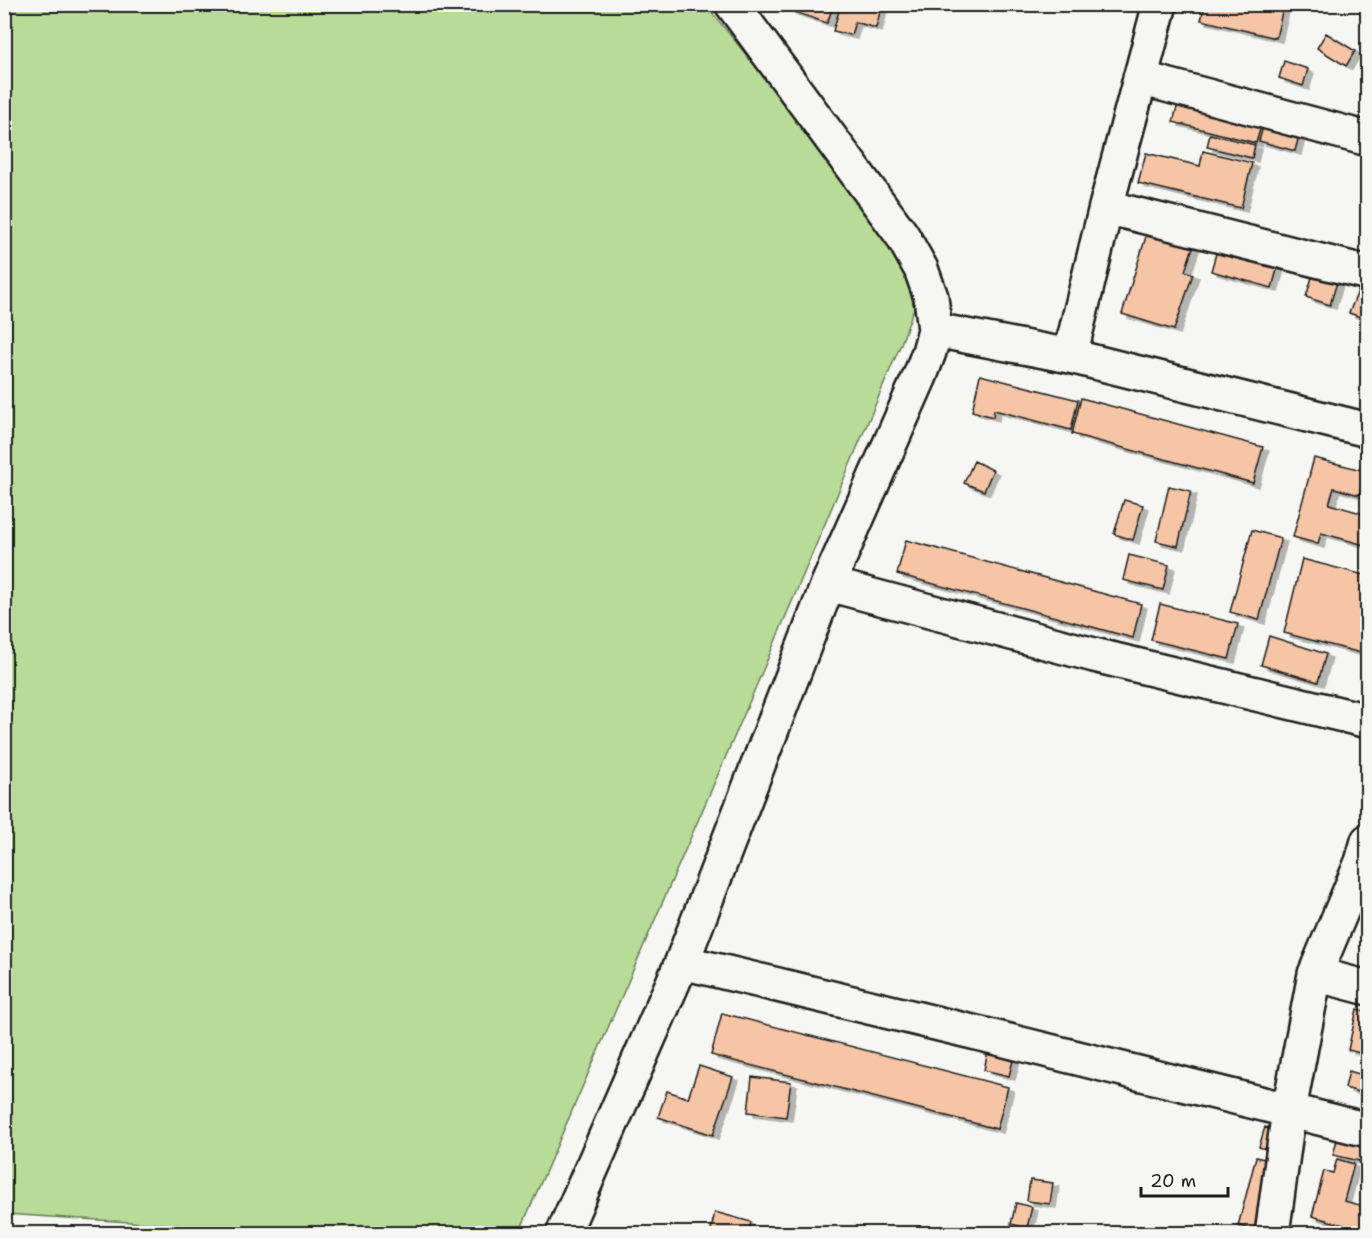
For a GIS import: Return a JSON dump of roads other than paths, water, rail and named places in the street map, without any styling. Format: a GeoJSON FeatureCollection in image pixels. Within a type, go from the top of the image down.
{"type":"FeatureCollection","features":[{"type":"Feature","properties":{"kind":"street"},"geometry":{"type":"LineString","coordinates":[[1070,356],[1106,207],[1160,4]]}},
{"type":"Feature","properties":{"kind":"street"},"geometry":{"type":"LineString","coordinates":[[563,1233],[682,962],[828,584],[920,376],[934,330],[931,297],[921,269],[902,235],[747,12]]}},
{"type":"Feature","properties":{"kind":"street"},"geometry":{"type":"LineString","coordinates":[[1140,78],[1368,139]]}},
{"type":"Feature","properties":{"kind":"street"},"geometry":{"type":"LineString","coordinates":[[1106,207],[1368,273]]}},
{"type":"Feature","properties":{"kind":"street"},"geometry":{"type":"LineString","coordinates":[[934,330],[1070,356],[1368,430]]}},
{"type":"Feature","properties":{"kind":"street"},"geometry":{"type":"LineString","coordinates":[[828,584],[1094,655],[1368,721]]}},
{"type":"Feature","properties":{"kind":"street"},"geometry":{"type":"LineString","coordinates":[[1272,1233],[1289,1110],[1315,974],[1366,855]]}},
{"type":"Feature","properties":{"kind":"street"},"geometry":{"type":"LineString","coordinates":[[682,962],[1368,1130]]}},
{"type":"Feature","properties":{"kind":"street"},"geometry":{"type":"LineString","coordinates":[[1315,974],[1368,988]]}}]}
